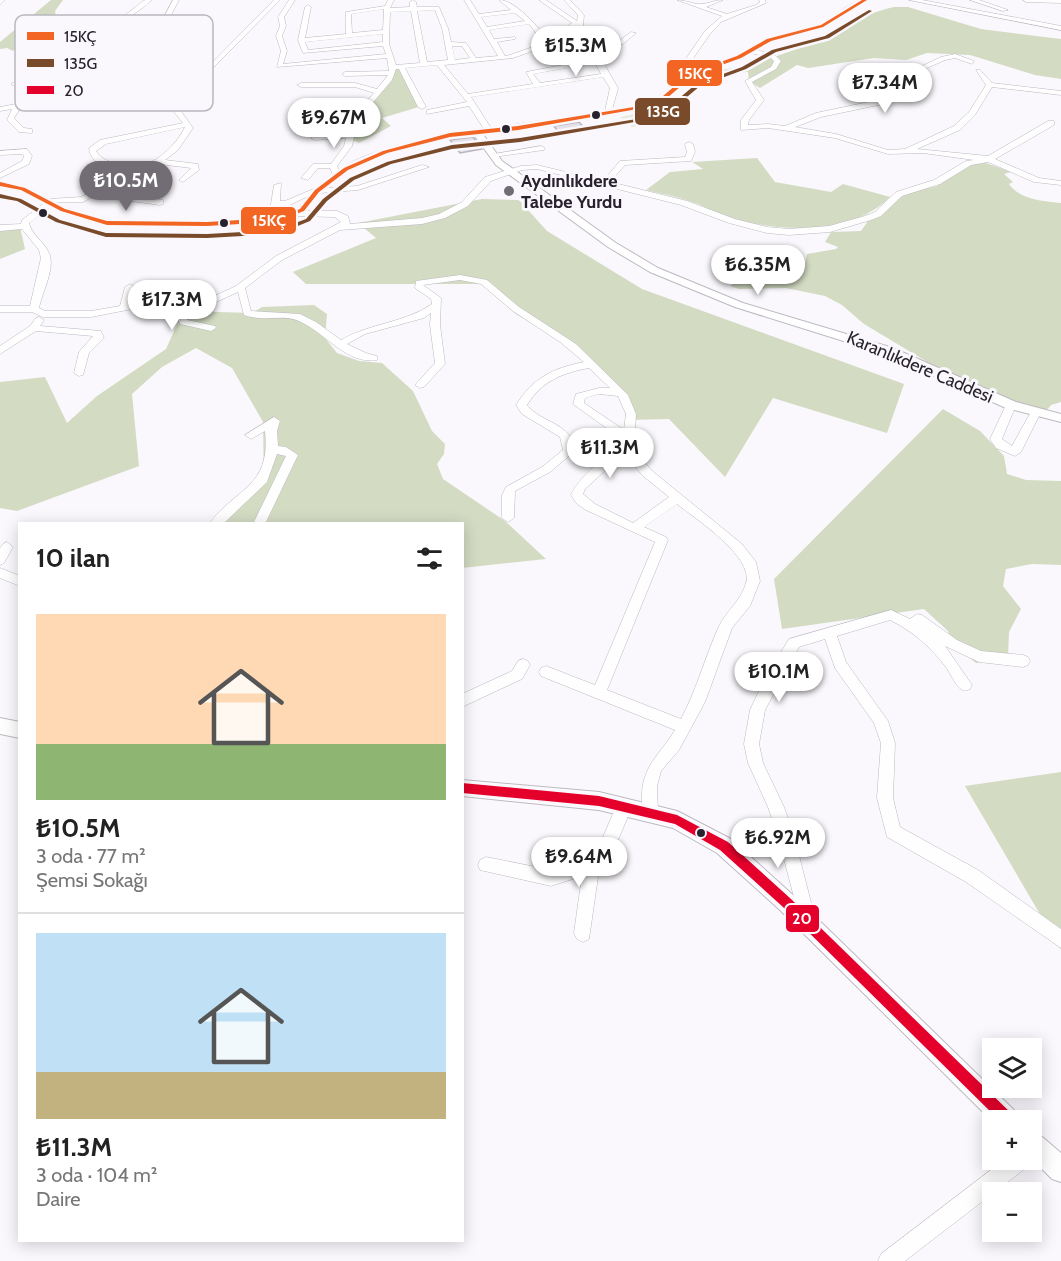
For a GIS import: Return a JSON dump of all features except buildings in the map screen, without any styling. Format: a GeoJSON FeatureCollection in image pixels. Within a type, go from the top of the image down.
{"type":"FeatureCollection","features":[{"type":"Feature","properties":{"kind":"main road","name":"Karanlıkdere Caddesi"},"geometry":{"type":"LineString","coordinates":[[483,131],[493,155],[510,171],[612,245],[670,278],[739,305],[879,347],[1011,405],[1061,418]]}},
{"type":"Feature","properties":{"kind":"main road"},"geometry":{"type":"LineString","coordinates":[[0,726],[18,730]]}},
{"type":"Feature","properties":{"kind":"main road"},"geometry":{"type":"LineString","coordinates":[[464,788],[599,801],[677,820],[724,846],[808,924],[998,1110]]}},
{"type":"Feature","properties":{"kind":"main road"},"geometry":{"type":"LineString","coordinates":[[1042,1158],[1061,1170]]}},
{"type":"Feature","properties":{"kind":"street"},"geometry":{"type":"LineString","coordinates":[[129,15],[150,0]]}},
{"type":"Feature","properties":{"kind":"street"},"geometry":{"type":"LineString","coordinates":[[168,15],[176,0]]}},
{"type":"Feature","properties":{"kind":"street"},"geometry":{"type":"LineString","coordinates":[[213,64],[278,0]]}},
{"type":"Feature","properties":{"kind":"street"},"geometry":{"type":"LineString","coordinates":[[292,0],[281,18],[284,26],[279,36],[284,52],[278,66],[390,56]]}},
{"type":"Feature","properties":{"kind":"street"},"geometry":{"type":"LineString","coordinates":[[413,0],[424,65]]}},
{"type":"Feature","properties":{"kind":"street"},"geometry":{"type":"LineString","coordinates":[[433,0],[449,44],[452,63]]}},
{"type":"Feature","properties":{"kind":"street"},"geometry":{"type":"LineString","coordinates":[[467,0],[503,58]]}},
{"type":"Feature","properties":{"kind":"street"},"geometry":{"type":"LineString","coordinates":[[502,0],[530,22],[548,44]]}},
{"type":"Feature","properties":{"kind":"street"},"geometry":{"type":"LineString","coordinates":[[542,0],[578,24],[605,75],[614,87],[608,108],[609,113]]}},
{"type":"Feature","properties":{"kind":"street"},"geometry":{"type":"LineString","coordinates":[[345,74],[520,55],[548,44],[578,24],[581,15],[567,0]]}},
{"type":"Feature","properties":{"kind":"street"},"geometry":{"type":"LineString","coordinates":[[680,0],[728,16]]}},
{"type":"Feature","properties":{"kind":"street"},"geometry":{"type":"LineString","coordinates":[[700,7],[720,0]]}},
{"type":"Feature","properties":{"kind":"street"},"geometry":{"type":"LineString","coordinates":[[683,81],[679,73],[694,57],[699,45],[719,21],[728,16],[752,10],[763,3],[762,0]]}},
{"type":"Feature","properties":{"kind":"street"},"geometry":{"type":"LineString","coordinates":[[275,204],[287,203],[319,189],[355,164],[440,136],[609,113],[654,103],[699,71],[750,51],[774,38],[822,26],[844,9],[865,0]]}},
{"type":"Feature","properties":{"kind":"street"},"geometry":{"type":"LineString","coordinates":[[912,0],[1061,28]]}},
{"type":"Feature","properties":{"kind":"street"},"geometry":{"type":"LineString","coordinates":[[973,0],[1012,12],[1012,19]]}},
{"type":"Feature","properties":{"kind":"street"},"geometry":{"type":"LineString","coordinates":[[1026,0],[1061,1]]}},
{"type":"Feature","properties":{"kind":"street"},"geometry":{"type":"LineString","coordinates":[[358,2],[376,8]]}},
{"type":"Feature","properties":{"kind":"street"},"geometry":{"type":"LineString","coordinates":[[388,6],[386,44],[390,56],[395,69],[422,107]]}},
{"type":"Feature","properties":{"kind":"street"},"geometry":{"type":"LineString","coordinates":[[349,36],[348,13],[388,6],[413,9],[437,8]]}},
{"type":"Feature","properties":{"kind":"street"},"geometry":{"type":"LineString","coordinates":[[304,52],[301,40],[308,7]]}},
{"type":"Feature","properties":{"kind":"street"},"geometry":{"type":"LineString","coordinates":[[477,16],[516,11]]}},
{"type":"Feature","properties":{"kind":"street"},"geometry":{"type":"LineString","coordinates":[[485,29],[530,22]]}},
{"type":"Feature","properties":{"kind":"street"},"geometry":{"type":"LineString","coordinates":[[301,40],[386,32]]}},
{"type":"Feature","properties":{"kind":"street"},"geometry":{"type":"LineString","coordinates":[[590,46],[621,43],[633,33]]}},
{"type":"Feature","properties":{"kind":"street"},"geometry":{"type":"LineString","coordinates":[[493,41],[513,38]]}},
{"type":"Feature","properties":{"kind":"street"},"geometry":{"type":"LineString","coordinates":[[235,41],[251,43]]}},
{"type":"Feature","properties":{"kind":"street"},"geometry":{"type":"LineString","coordinates":[[284,52],[386,44]]}},
{"type":"Feature","properties":{"kind":"street"},"geometry":{"type":"LineString","coordinates":[[449,44],[464,44],[475,61]]}},
{"type":"Feature","properties":{"kind":"street"},"geometry":{"type":"LineString","coordinates":[[750,51],[773,56],[778,62],[774,68],[748,81],[760,100],[745,120],[744,128],[786,128],[836,136],[888,152],[906,151],[989,159],[1037,180],[1061,183]]}},
{"type":"Feature","properties":{"kind":"street"},"geometry":{"type":"LineString","coordinates":[[786,128],[819,115],[880,102],[907,75],[943,58],[955,56],[972,63]]}},
{"type":"Feature","properties":{"kind":"street"},"geometry":{"type":"LineString","coordinates":[[539,86],[528,73],[599,60]]}},
{"type":"Feature","properties":{"kind":"street"},"geometry":{"type":"LineString","coordinates":[[440,64],[471,103],[483,131]]}},
{"type":"Feature","properties":{"kind":"street"},"geometry":{"type":"LineString","coordinates":[[333,166],[348,146],[354,120],[380,92],[395,69]]}},
{"type":"Feature","properties":{"kind":"street"},"geometry":{"type":"LineString","coordinates":[[978,71],[990,85],[1061,93]]}},
{"type":"Feature","properties":{"kind":"street"},"geometry":{"type":"LineString","coordinates":[[466,96],[605,75]]}},
{"type":"Feature","properties":{"kind":"street"},"geometry":{"type":"LineString","coordinates":[[301,85],[355,85],[380,92]]}},
{"type":"Feature","properties":{"kind":"street"},"geometry":{"type":"LineString","coordinates":[[906,151],[957,128],[972,113],[990,85]]}},
{"type":"Feature","properties":{"kind":"street"},"geometry":{"type":"LineString","coordinates":[[430,112],[471,103]]}},
{"type":"Feature","properties":{"kind":"street"},"geometry":{"type":"LineString","coordinates":[[0,109],[15,106]]}},
{"type":"Feature","properties":{"kind":"street"},"geometry":{"type":"LineString","coordinates":[[15,110],[10,118],[22,130],[29,131]]}},
{"type":"Feature","properties":{"kind":"street"},"geometry":{"type":"LineString","coordinates":[[0,228],[25,225],[34,212],[49,202],[79,200],[143,172],[175,148],[189,128],[177,111]]}},
{"type":"Feature","properties":{"kind":"street"},"geometry":{"type":"LineString","coordinates":[[344,115],[354,120]]}},
{"type":"Feature","properties":{"kind":"street"},"geometry":{"type":"LineString","coordinates":[[0,309],[94,313],[168,301],[187,305],[209,302],[240,288],[265,266],[343,225],[422,221],[442,216],[465,204],[488,179],[510,171],[537,167],[684,202],[740,224],[767,230],[809,232],[878,214],[899,194],[937,182],[969,163],[989,159],[1051,123]]}},
{"type":"Feature","properties":{"kind":"street"},"geometry":{"type":"LineString","coordinates":[[183,180],[195,170],[195,166],[156,162],[118,166],[105,163],[93,154],[92,150],[98,144],[125,143],[188,124]]}},
{"type":"Feature","properties":{"kind":"street"},"geometry":{"type":"LineString","coordinates":[[315,138],[350,135]]}},
{"type":"Feature","properties":{"kind":"street"},"geometry":{"type":"LineString","coordinates":[[606,182],[623,163],[688,159],[691,152],[689,144]]}},
{"type":"Feature","properties":{"kind":"street"},"geometry":{"type":"LineString","coordinates":[[493,155],[541,148]]}},
{"type":"Feature","properties":{"kind":"street"},"geometry":{"type":"LineString","coordinates":[[0,153],[24,151],[28,156],[26,162],[0,176]]}},
{"type":"Feature","properties":{"kind":"street"},"geometry":{"type":"LineString","coordinates":[[305,178],[316,166],[333,166]]}},
{"type":"Feature","properties":{"kind":"street"},"geometry":{"type":"LineString","coordinates":[[333,166],[337,175]]}},
{"type":"Feature","properties":{"kind":"street"},"geometry":{"type":"LineString","coordinates":[[319,189],[358,188],[425,167]]}},
{"type":"Feature","properties":{"kind":"street"},"geometry":{"type":"LineString","coordinates":[[85,182],[97,192],[160,202]]}},
{"type":"Feature","properties":{"kind":"street"},"geometry":{"type":"LineString","coordinates":[[0,184],[23,189],[73,214],[119,224],[266,221],[297,214],[337,214],[345,218],[343,225]]}},
{"type":"Feature","properties":{"kind":"street"},"geometry":{"type":"LineString","coordinates":[[266,221],[275,204],[278,185]]}},
{"type":"Feature","properties":{"kind":"street"},"geometry":{"type":"LineString","coordinates":[[297,214],[307,206],[319,189]]}},
{"type":"Feature","properties":{"kind":"street"},"geometry":{"type":"LineString","coordinates":[[25,225],[45,254],[46,262],[39,311],[34,328]]}},
{"type":"Feature","properties":{"kind":"street"},"geometry":{"type":"LineString","coordinates":[[420,385],[440,364],[435,326],[436,298],[418,286],[419,283],[458,278],[487,283],[518,310],[560,335],[620,392],[631,414],[628,444],[580,487],[579,500],[662,540],[599,693]]}},
{"type":"Feature","properties":{"kind":"street"},"geometry":{"type":"LineString","coordinates":[[124,308],[130,287]]}},
{"type":"Feature","properties":{"kind":"street"},"geometry":{"type":"LineString","coordinates":[[240,288],[247,313],[255,316],[280,315],[305,319],[339,345],[360,356],[373,358]]}},
{"type":"Feature","properties":{"kind":"street"},"geometry":{"type":"LineString","coordinates":[[94,313],[101,305],[98,302]]}},
{"type":"Feature","properties":{"kind":"street"},"geometry":{"type":"LineString","coordinates":[[187,305],[181,313],[183,322],[211,328]]}},
{"type":"Feature","properties":{"kind":"street"},"geometry":{"type":"LineString","coordinates":[[339,345],[361,332],[421,316],[437,305]]}},
{"type":"Feature","properties":{"kind":"street"},"geometry":{"type":"LineString","coordinates":[[0,351],[34,328],[97,333],[99,338],[84,352],[79,373]]}},
{"type":"Feature","properties":{"kind":"street"},"geometry":{"type":"LineString","coordinates":[[508,518],[506,499],[510,488],[519,480],[541,473],[569,451],[570,443],[563,432],[526,414],[521,405],[530,388],[543,377],[591,364]]}},
{"type":"Feature","properties":{"kind":"street"},"geometry":{"type":"LineString","coordinates":[[620,392],[589,393],[580,396],[578,404],[628,444],[647,473],[738,548],[750,562],[754,580],[745,602],[726,626],[700,698],[674,745],[655,768],[649,786],[651,813]]}},
{"type":"Feature","properties":{"kind":"street"},"geometry":{"type":"LineString","coordinates":[[1011,405],[996,439],[1000,445],[1015,452],[1036,412]]}},
{"type":"Feature","properties":{"kind":"street"},"geometry":{"type":"LineString","coordinates":[[216,522],[263,479],[273,450],[271,431],[274,421],[251,435]]}},
{"type":"Feature","properties":{"kind":"street"},"geometry":{"type":"LineString","coordinates":[[260,522],[291,455],[282,450],[273,450]]}},
{"type":"Feature","properties":{"kind":"street"},"geometry":{"type":"LineString","coordinates":[[634,527],[677,498]]}},
{"type":"Feature","properties":{"kind":"street"},"geometry":{"type":"LineString","coordinates":[[0,560],[7,547]]}},
{"type":"Feature","properties":{"kind":"street"},"geometry":{"type":"LineString","coordinates":[[0,573],[18,579]]}},
{"type":"Feature","properties":{"kind":"street"},"geometry":{"type":"LineString","coordinates":[[891,615],[909,623],[936,644],[950,658],[965,685]]}},
{"type":"Feature","properties":{"kind":"street"},"geometry":{"type":"LineString","coordinates":[[808,924],[797,870],[775,805],[754,764],[752,735],[758,708],[794,643],[891,615],[916,618],[952,644],[979,656],[1023,661]]}},
{"type":"Feature","properties":{"kind":"street"},"geometry":{"type":"LineString","coordinates":[[829,632],[840,664],[881,721],[888,743],[885,798],[893,832],[972,876],[1061,939]]}},
{"type":"Feature","properties":{"kind":"street"},"geometry":{"type":"LineString","coordinates":[[464,700],[517,675],[523,665]]}},
{"type":"Feature","properties":{"kind":"street"},"geometry":{"type":"LineString","coordinates":[[546,672],[684,727]]}},
{"type":"Feature","properties":{"kind":"street"},"geometry":{"type":"LineString","coordinates":[[486,865],[551,878],[573,872],[592,860],[609,842],[624,807]]}},
{"type":"Feature","properties":{"kind":"street"},"geometry":{"type":"LineString","coordinates":[[583,933],[592,860]]}},
{"type":"Feature","properties":{"kind":"street"},"geometry":{"type":"LineString","coordinates":[[888,1261],[1004,1170]]}},
{"type":"Feature","properties":{"kind":"green space"},"geometry":{"type":"Polygon","coordinates":[[[51,0],[63,0],[55,11],[56,15],[33,15],[51,0]]]}},
{"type":"Feature","properties":{"kind":"green space"},"geometry":{"type":"Polygon","coordinates":[[[894,7],[908,7],[981,29],[1061,39],[1061,79],[1035,75],[970,55],[927,53],[906,60],[874,58],[808,68],[797,65],[760,88],[749,81],[748,72],[696,75],[742,66],[786,53],[862,18],[894,7]]]}},
{"type":"Feature","properties":{"kind":"green space"},"geometry":{"type":"Polygon","coordinates":[[[15,30],[15,50],[0,49],[0,42],[15,30]]]}},
{"type":"Feature","properties":{"kind":"green space"},"geometry":{"type":"Polygon","coordinates":[[[401,67],[422,106],[382,118],[391,126],[359,143],[348,138],[352,127],[390,71],[401,67]]]}},
{"type":"Feature","properties":{"kind":"green space"},"geometry":{"type":"Polygon","coordinates":[[[658,109],[671,120],[632,127],[620,117],[658,109]]]}},
{"type":"Feature","properties":{"kind":"green space"},"geometry":{"type":"Polygon","coordinates":[[[757,158],[775,182],[831,192],[843,184],[890,197],[873,210],[854,219],[833,225],[789,228],[766,226],[724,217],[699,204],[646,190],[670,172],[703,169],[692,162],[757,158]]]}},
{"type":"Feature","properties":{"kind":"green space"},"geometry":{"type":"Polygon","coordinates":[[[986,163],[1011,172],[1004,174],[1013,182],[1009,184],[1026,197],[1061,203],[1061,402],[1051,405],[1046,411],[991,393],[934,366],[864,324],[842,305],[825,296],[786,288],[739,289],[730,286],[738,280],[765,277],[766,271],[787,270],[805,263],[807,254],[836,249],[838,247],[825,242],[831,232],[861,231],[868,221],[880,216],[900,195],[937,186],[973,164],[986,163]]]}},
{"type":"Feature","properties":{"kind":"green space"},"geometry":{"type":"Polygon","coordinates":[[[482,199],[519,200],[547,231],[642,289],[904,384],[887,433],[773,398],[725,477],[669,419],[626,420],[623,397],[566,344],[516,314],[481,284],[306,284],[293,272],[376,238],[358,223],[482,199]]]}},
{"type":"Feature","properties":{"kind":"green space"},"geometry":{"type":"Polygon","coordinates":[[[0,226],[20,227],[25,249],[0,259],[0,226]]]}},
{"type":"Feature","properties":{"kind":"green space"},"geometry":{"type":"Polygon","coordinates":[[[314,305],[327,314],[325,338],[337,353],[359,361],[382,363],[413,391],[432,431],[445,444],[444,454],[437,464],[443,479],[505,521],[546,559],[464,568],[464,522],[216,522],[264,485],[263,422],[232,368],[196,348],[162,367],[132,394],[139,466],[17,511],[0,508],[0,382],[45,377],[67,423],[97,396],[166,349],[183,311],[252,313],[262,307],[314,305]]]}},
{"type":"Feature","properties":{"kind":"green space"},"geometry":{"type":"Polygon","coordinates":[[[943,409],[980,431],[1004,456],[1007,474],[1026,480],[1061,481],[1061,565],[1032,564],[1006,569],[1003,586],[1021,609],[1009,632],[1008,657],[976,663],[952,644],[948,631],[924,609],[782,629],[774,579],[943,409]]]}},
{"type":"Feature","properties":{"kind":"green space"},"geometry":{"type":"Polygon","coordinates":[[[1061,772],[1061,950],[965,786],[1061,772]]]}},
{"type":"Feature","properties":{"kind":"transit line","name":"15KÇ"},"geometry":{"type":"LineString","coordinates":[[0,184],[23,189],[63,210],[107,223],[207,224],[275,220],[302,210],[317,191],[346,169],[385,152],[450,135],[518,128],[647,106],[665,97],[692,74],[739,57],[769,40],[822,26],[865,0]]}},
{"type":"Feature","properties":{"kind":"transit line","name":"135G"},"geometry":{"type":"LineString","coordinates":[[0,196],[19,200],[58,221],[106,235],[207,236],[278,232],[308,220],[325,200],[352,179],[389,163],[452,147],[520,140],[650,118],[672,107],[698,85],[744,68],[774,51],[827,37],[870,11]]}},
{"type":"Feature","properties":{"kind":"transit line","name":"20"},"geometry":{"type":"LineString","coordinates":[[464,788],[599,801],[677,820],[724,846],[787,903],[998,1110]]}},
{"type":"Feature","properties":{"kind":"place","name":"Aydınlıkdere Talebe Yurdu"},"geometry":{"type":"Point","coordinates":[509,191]}}]}
